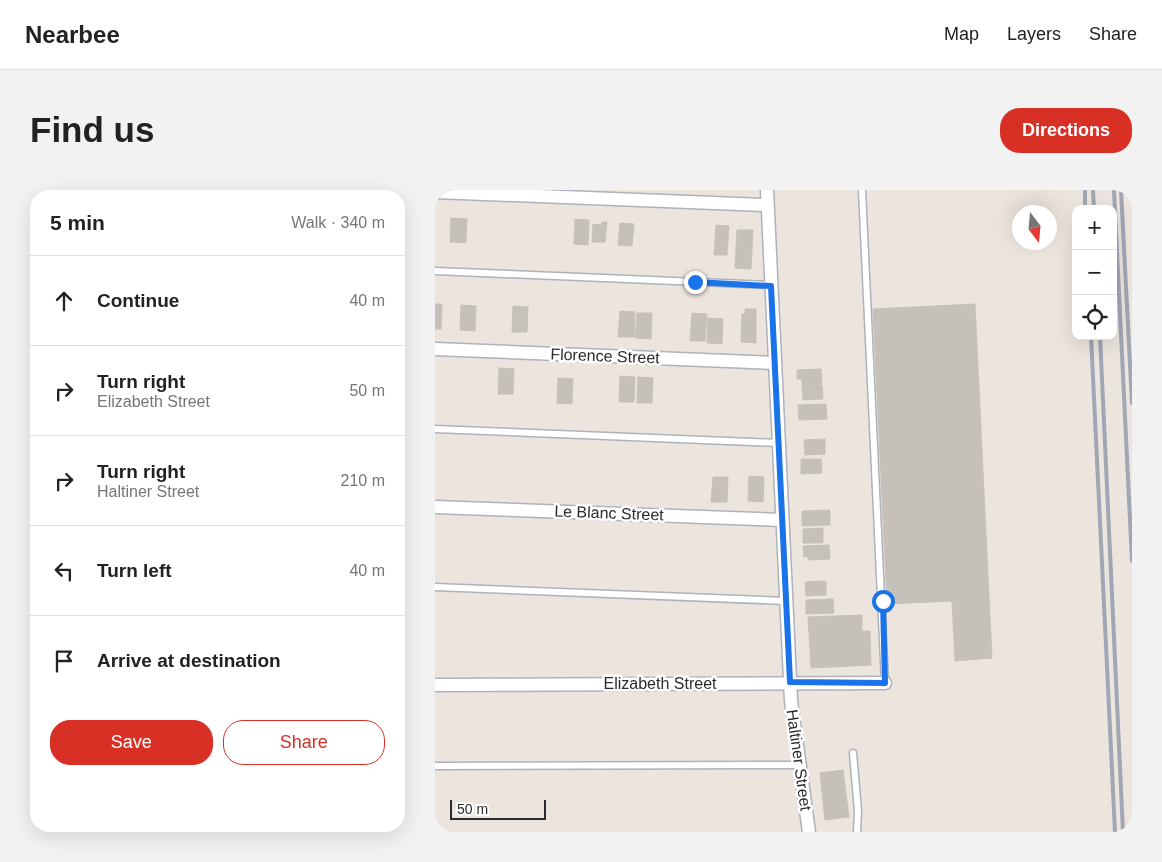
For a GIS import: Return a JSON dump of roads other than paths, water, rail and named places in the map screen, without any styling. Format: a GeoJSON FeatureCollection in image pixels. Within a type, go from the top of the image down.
{"type":"FeatureCollection","features":[{"type":"Feature","properties":{"kind":"street","name":"Haltiner Street"},"geometry":{"type":"LineString","coordinates":[[767,190],[790,682],[809,832]]}},
{"type":"Feature","properties":{"kind":"street"},"geometry":{"type":"LineString","coordinates":[[435,192],[767,205]]}},
{"type":"Feature","properties":{"kind":"street","name":"Florence Street"},"geometry":{"type":"LineString","coordinates":[[435,349],[775,363]]}},
{"type":"Feature","properties":{"kind":"street","name":"Le Blanc Street"},"geometry":{"type":"LineString","coordinates":[[435,506],[782,520]]}},
{"type":"Feature","properties":{"kind":"street","name":"Elizabeth Street"},"geometry":{"type":"LineString","coordinates":[[435,684],[885,683]]}},
{"type":"Feature","properties":{"kind":"lane"},"geometry":{"type":"LineString","coordinates":[[862,190],[885,683]]}},
{"type":"Feature","properties":{"kind":"lane"},"geometry":{"type":"LineString","coordinates":[[435,271],[772,292]]}},
{"type":"Feature","properties":{"kind":"lane"},"geometry":{"type":"LineString","coordinates":[[435,429],[779,443]]}},
{"type":"Feature","properties":{"kind":"lane"},"geometry":{"type":"LineString","coordinates":[[435,588],[786,601]]}},
{"type":"Feature","properties":{"kind":"lane"},"geometry":{"type":"LineString","coordinates":[[853,752],[858,811],[857,832]]}},
{"type":"Feature","properties":{"kind":"lane"},"geometry":{"type":"LineString","coordinates":[[435,766],[800,765]]}},
{"type":"Feature","properties":{"kind":"railway"},"geometry":{"type":"LineString","coordinates":[[1085,190],[1085,205]]}},
{"type":"Feature","properties":{"kind":"railway"},"geometry":{"type":"LineString","coordinates":[[1093,190],[1094,205]]}},
{"type":"Feature","properties":{"kind":"railway"},"geometry":{"type":"LineString","coordinates":[[1114,190],[1132,561]]}},
{"type":"Feature","properties":{"kind":"railway"},"geometry":{"type":"LineString","coordinates":[[1121,190],[1132,403]]}},
{"type":"Feature","properties":{"kind":"railway"},"geometry":{"type":"LineString","coordinates":[[1091,340],[1115,832]]}},
{"type":"Feature","properties":{"kind":"railway"},"geometry":{"type":"LineString","coordinates":[[1100,340],[1123,832]]}}]}
